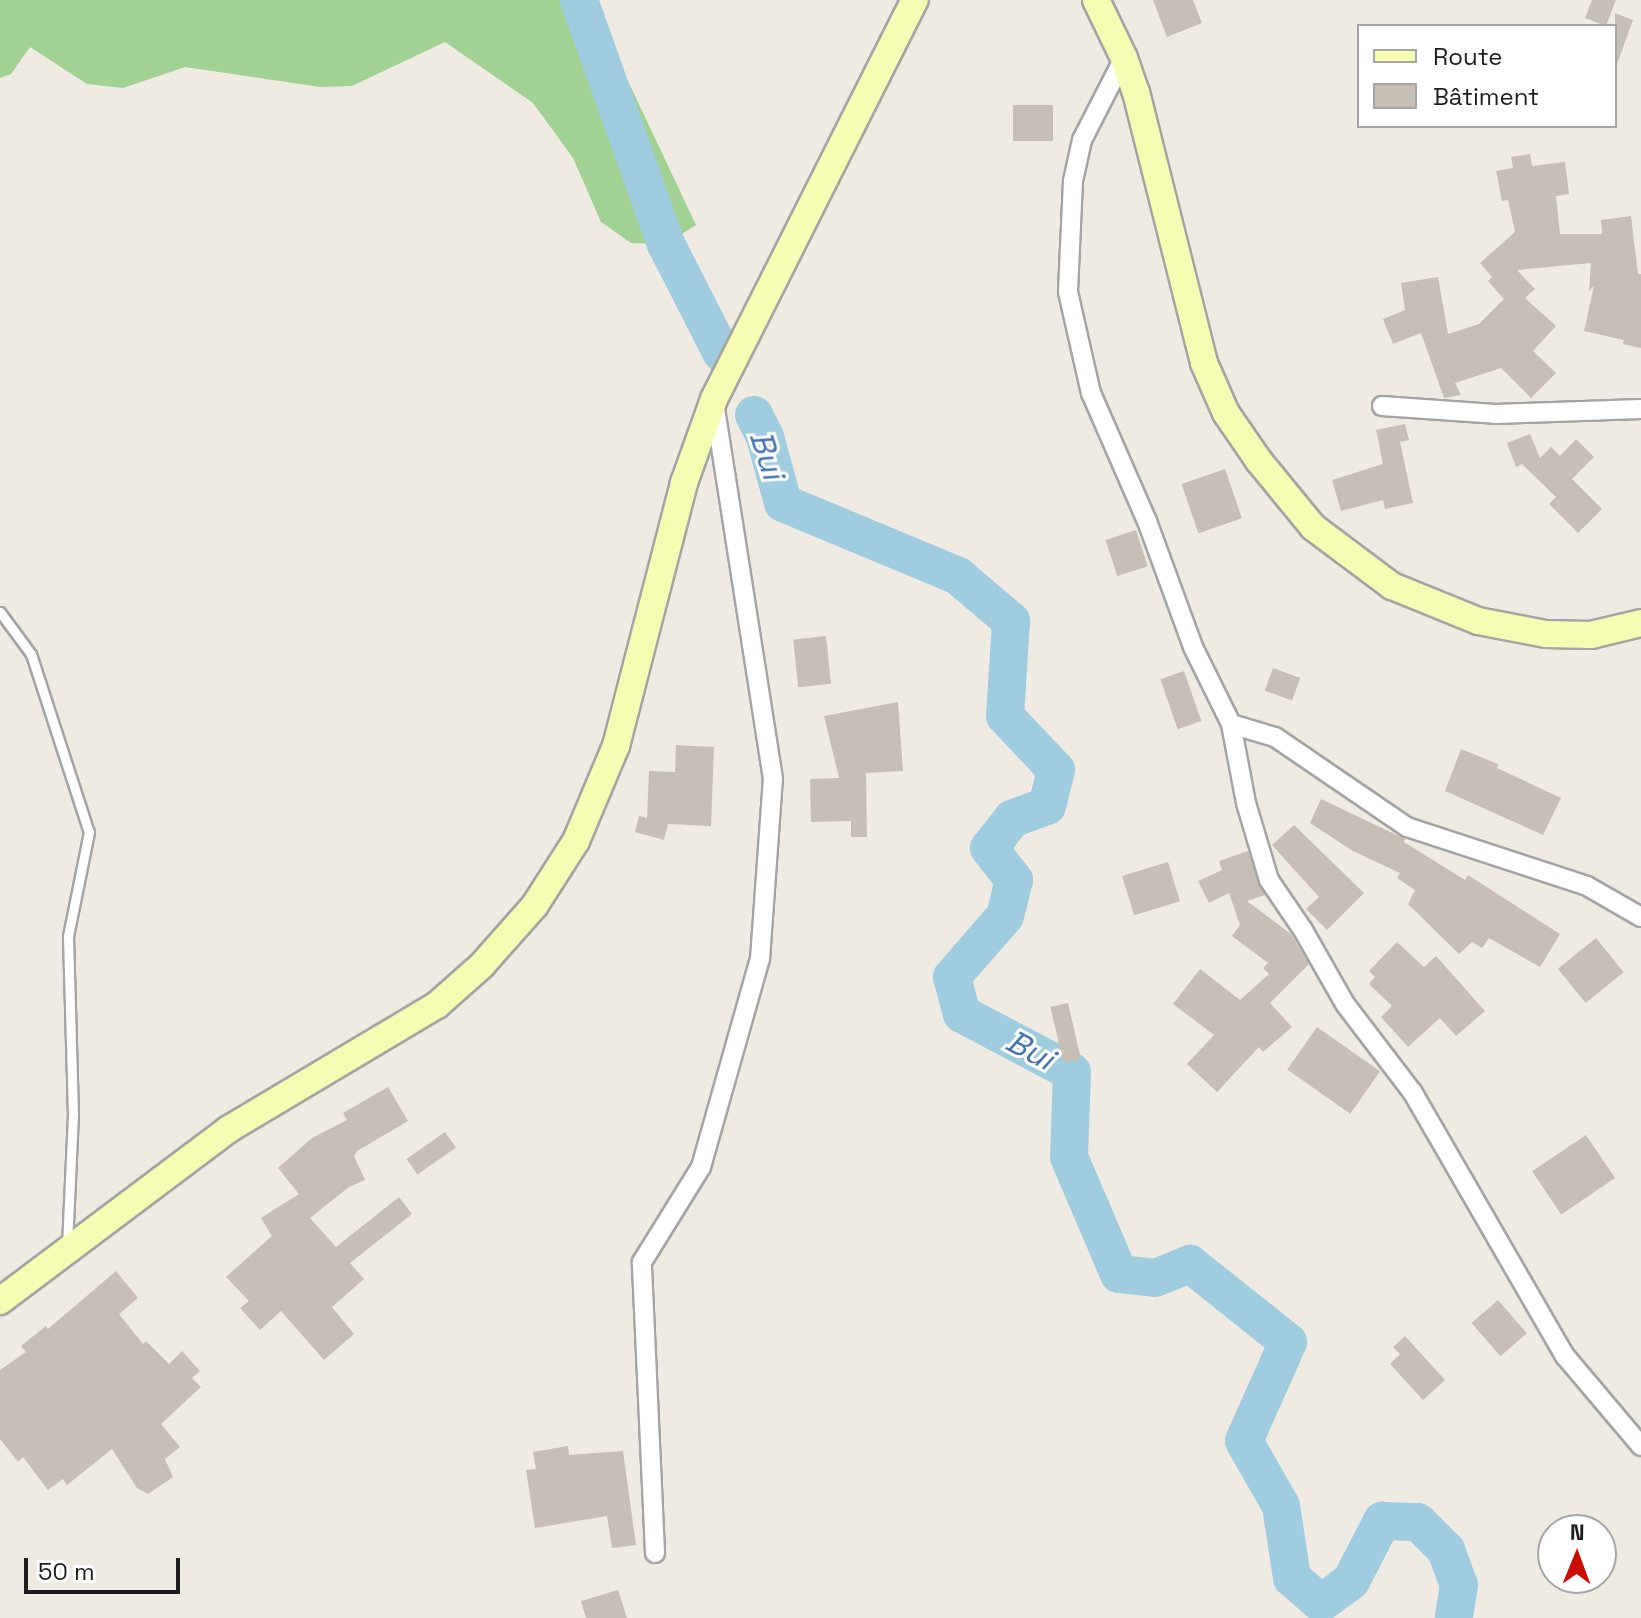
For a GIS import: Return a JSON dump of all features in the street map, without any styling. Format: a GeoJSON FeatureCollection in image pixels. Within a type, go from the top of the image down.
{"type":"FeatureCollection","features":[{"type":"Feature","properties":{"kind":"main road"},"geometry":{"type":"LineString","coordinates":[[0,1301],[229,1129],[437,1005],[482,965],[535,905],[576,841],[616,746],[684,483],[714,399],[915,0]]}},
{"type":"Feature","properties":{"kind":"main road"},"geometry":{"type":"LineString","coordinates":[[1096,0],[1124,58],[1204,363],[1226,413],[1259,461],[1313,527],[1392,586],[1478,621],[1546,634],[1591,635],[1641,623]]}},
{"type":"Feature","properties":{"kind":"street"},"geometry":{"type":"LineString","coordinates":[[1124,58],[1082,140],[1073,181],[1068,292],[1091,393],[1147,521],[1193,647],[1231,724],[1246,803],[1269,880],[1303,930],[1345,1004],[1413,1093],[1565,1356],[1641,1446]]}},
{"type":"Feature","properties":{"kind":"street"},"geometry":{"type":"LineString","coordinates":[[655,1553],[642,1262],[701,1167],[760,959],[773,779],[714,399]]}},
{"type":"Feature","properties":{"kind":"street"},"geometry":{"type":"LineString","coordinates":[[1382,406],[1495,414],[1641,409]]}},
{"type":"Feature","properties":{"kind":"street"},"geometry":{"type":"LineString","coordinates":[[1231,724],[1275,737],[1407,827],[1587,886],[1641,917]]}},
{"type":"Feature","properties":{"kind":"lane"},"geometry":{"type":"LineString","coordinates":[[0,612],[31,654],[89,832],[68,936],[73,1114],[67,1252]]}},
{"type":"Feature","properties":{"kind":"green space"},"geometry":{"type":"Polygon","coordinates":[[[0,0],[563,0],[564,9],[628,81],[696,225],[666,244],[631,243],[601,222],[573,158],[533,103],[445,42],[352,86],[320,87],[185,67],[123,88],[87,84],[30,47],[11,74],[0,78],[0,0]]]}},
{"type":"Feature","properties":{"kind":"building"},"geometry":{"type":"Polygon","coordinates":[[[1153,0],[1193,0],[1202,23],[1167,37],[1153,0]]]}},
{"type":"Feature","properties":{"kind":"building"},"geometry":{"type":"Polygon","coordinates":[[[1592,0],[1616,0],[1607,24],[1585,18],[1592,0]]]}},
{"type":"Feature","properties":{"kind":"building"},"geometry":{"type":"Polygon","coordinates":[[[1615,13],[1633,20],[1617,64],[1617,24],[1615,13]]]}},
{"type":"Feature","properties":{"kind":"building"},"geometry":{"type":"Polygon","coordinates":[[[1013,105],[1053,105],[1053,141],[1013,141],[1013,105]]]}},
{"type":"Feature","properties":{"kind":"building"},"geometry":{"type":"Polygon","coordinates":[[[1530,154],[1532,166],[1565,162],[1569,194],[1556,196],[1560,234],[1602,234],[1601,220],[1631,216],[1638,274],[1641,274],[1641,348],[1623,344],[1624,340],[1584,331],[1594,286],[1589,291],[1591,263],[1517,270],[1535,289],[1525,298],[1556,326],[1533,351],[1556,373],[1531,398],[1501,368],[1455,383],[1461,395],[1444,398],[1421,333],[1393,344],[1383,319],[1405,310],[1401,283],[1438,277],[1448,334],[1479,324],[1504,299],[1488,281],[1492,277],[1480,263],[1515,232],[1508,200],[1502,201],[1496,171],[1513,168],[1511,157],[1530,154]]]}},
{"type":"Feature","properties":{"kind":"building"},"geometry":{"type":"Polygon","coordinates":[[[1405,424],[1409,440],[1400,442],[1413,503],[1385,509],[1383,500],[1341,511],[1332,480],[1383,464],[1376,430],[1405,424]]]}},
{"type":"Feature","properties":{"kind":"building"},"geometry":{"type":"Polygon","coordinates":[[[1530,434],[1540,458],[1551,447],[1560,456],[1576,439],[1594,457],[1572,479],[1602,509],[1578,533],[1549,504],[1556,497],[1522,464],[1516,467],[1507,443],[1530,434]]]}},
{"type":"Feature","properties":{"kind":"building"},"geometry":{"type":"Polygon","coordinates":[[[1225,469],[1242,518],[1198,533],[1182,484],[1225,469]]]}},
{"type":"Feature","properties":{"kind":"building"},"geometry":{"type":"Polygon","coordinates":[[[1136,530],[1148,566],[1117,576],[1106,540],[1136,530]]]}},
{"type":"Feature","properties":{"kind":"building"},"geometry":{"type":"Polygon","coordinates":[[[826,636],[831,684],[798,687],[793,639],[826,636]]]}},
{"type":"Feature","properties":{"kind":"building"},"geometry":{"type":"Polygon","coordinates":[[[1273,668],[1300,678],[1292,700],[1265,691],[1273,668]]]}},
{"type":"Feature","properties":{"kind":"building"},"geometry":{"type":"Polygon","coordinates":[[[1184,671],[1201,721],[1178,729],[1160,679],[1184,671]]]}},
{"type":"Feature","properties":{"kind":"building"},"geometry":{"type":"Polygon","coordinates":[[[898,702],[903,771],[866,773],[867,837],[851,837],[851,821],[811,822],[810,779],[839,778],[824,716],[898,702]]]}},
{"type":"Feature","properties":{"kind":"building"},"geometry":{"type":"Polygon","coordinates":[[[676,745],[714,747],[711,826],[668,824],[664,840],[635,832],[639,816],[647,818],[649,771],[675,772],[676,745]]]}},
{"type":"Feature","properties":{"kind":"building"},"geometry":{"type":"Polygon","coordinates":[[[1461,749],[1498,764],[1497,768],[1561,798],[1543,835],[1445,791],[1461,749]]]}},
{"type":"Feature","properties":{"kind":"building"},"geometry":{"type":"Polygon","coordinates":[[[1321,799],[1405,839],[1404,842],[1465,880],[1468,875],[1560,934],[1540,967],[1489,938],[1482,948],[1472,942],[1459,954],[1408,904],[1415,890],[1397,878],[1400,873],[1353,851],[1310,823],[1321,799]]]}},
{"type":"Feature","properties":{"kind":"building"},"geometry":{"type":"Polygon","coordinates":[[[1294,825],[1364,893],[1327,930],[1306,909],[1319,897],[1272,845],[1294,825]]]}},
{"type":"Feature","properties":{"kind":"building"},"geometry":{"type":"Polygon","coordinates":[[[1248,851],[1265,895],[1247,901],[1291,934],[1309,964],[1270,1003],[1292,1027],[1263,1052],[1259,1047],[1217,1092],[1187,1064],[1214,1035],[1173,1004],[1200,969],[1240,1000],[1269,974],[1263,968],[1268,963],[1232,936],[1240,925],[1229,893],[1209,903],[1198,881],[1222,870],[1219,861],[1248,851]]]}},
{"type":"Feature","properties":{"kind":"building"},"geometry":{"type":"Polygon","coordinates":[[[1168,862],[1180,901],[1134,915],[1122,876],[1168,862]]]}},
{"type":"Feature","properties":{"kind":"building"},"geometry":{"type":"Polygon","coordinates":[[[1596,938],[1624,972],[1586,1003],[1558,969],[1596,938]]]}},
{"type":"Feature","properties":{"kind":"building"},"geometry":{"type":"Polygon","coordinates":[[[1397,942],[1424,967],[1436,956],[1485,1011],[1456,1036],[1440,1018],[1408,1047],[1381,1017],[1392,1006],[1369,984],[1375,977],[1369,971],[1397,942]]]}},
{"type":"Feature","properties":{"kind":"building"},"geometry":{"type":"Polygon","coordinates":[[[1068,1003],[1081,1059],[1063,1063],[1050,1007],[1068,1003]]]}},
{"type":"Feature","properties":{"kind":"building"},"geometry":{"type":"Polygon","coordinates":[[[1317,1027],[1380,1071],[1350,1114],[1287,1070],[1317,1027]]]}},
{"type":"Feature","properties":{"kind":"building"},"geometry":{"type":"Polygon","coordinates":[[[388,1087],[408,1121],[357,1151],[354,1156],[365,1180],[349,1187],[310,1218],[336,1247],[399,1197],[412,1214],[350,1263],[364,1279],[332,1307],[354,1334],[324,1360],[281,1311],[260,1330],[240,1308],[249,1301],[226,1277],[272,1236],[261,1218],[299,1194],[278,1168],[312,1138],[347,1120],[343,1113],[388,1087]]]}},
{"type":"Feature","properties":{"kind":"building"},"geometry":{"type":"Polygon","coordinates":[[[445,1132],[456,1148],[417,1175],[406,1159],[445,1132]]]}},
{"type":"Feature","properties":{"kind":"building"},"geometry":{"type":"Polygon","coordinates":[[[1586,1135],[1615,1178],[1561,1214],[1532,1171],[1586,1135]]]}},
{"type":"Feature","properties":{"kind":"building"},"geometry":{"type":"Polygon","coordinates":[[[116,1271],[138,1298],[119,1314],[143,1344],[146,1341],[169,1364],[182,1351],[200,1371],[192,1378],[201,1387],[161,1424],[180,1447],[165,1459],[173,1477],[148,1494],[137,1488],[112,1449],[67,1485],[63,1479],[48,1490],[23,1457],[18,1462],[0,1439],[0,1370],[26,1352],[21,1346],[46,1326],[48,1329],[116,1271]]]}},
{"type":"Feature","properties":{"kind":"building"},"geometry":{"type":"Polygon","coordinates":[[[1498,1300],[1527,1333],[1500,1356],[1472,1323],[1498,1300]]]}},
{"type":"Feature","properties":{"kind":"building"},"geometry":{"type":"Polygon","coordinates":[[[1405,1336],[1445,1380],[1423,1400],[1390,1364],[1400,1354],[1393,1347],[1405,1336]]]}},
{"type":"Feature","properties":{"kind":"building"},"geometry":{"type":"Polygon","coordinates":[[[568,1446],[569,1455],[623,1451],[636,1545],[612,1548],[607,1516],[535,1528],[526,1470],[536,1469],[533,1452],[568,1446]]]}},
{"type":"Feature","properties":{"kind":"building"},"geometry":{"type":"Polygon","coordinates":[[[618,1590],[627,1618],[586,1618],[581,1601],[618,1590]]]}},
{"type":"Feature","properties":{"kind":"waterway","name":"Bui"},"geometry":{"type":"LineString","coordinates":[[579,0],[666,244],[722,354]]}},
{"type":"Feature","properties":{"kind":"waterway","name":"Bui"},"geometry":{"type":"LineString","coordinates":[[754,415],[765,437],[783,503],[958,576],[1011,621],[1005,716],[1056,770],[1047,806],[1012,819],[989,848],[1014,880],[1005,916],[952,977],[962,1014],[1072,1072],[1069,1157],[1119,1274],[1155,1278],[1190,1264],[1288,1342],[1244,1441],[1281,1506],[1292,1578],[1321,1603],[1351,1581],[1382,1521],[1418,1522],[1446,1550],[1459,1585],[1454,1618]]}}]}
